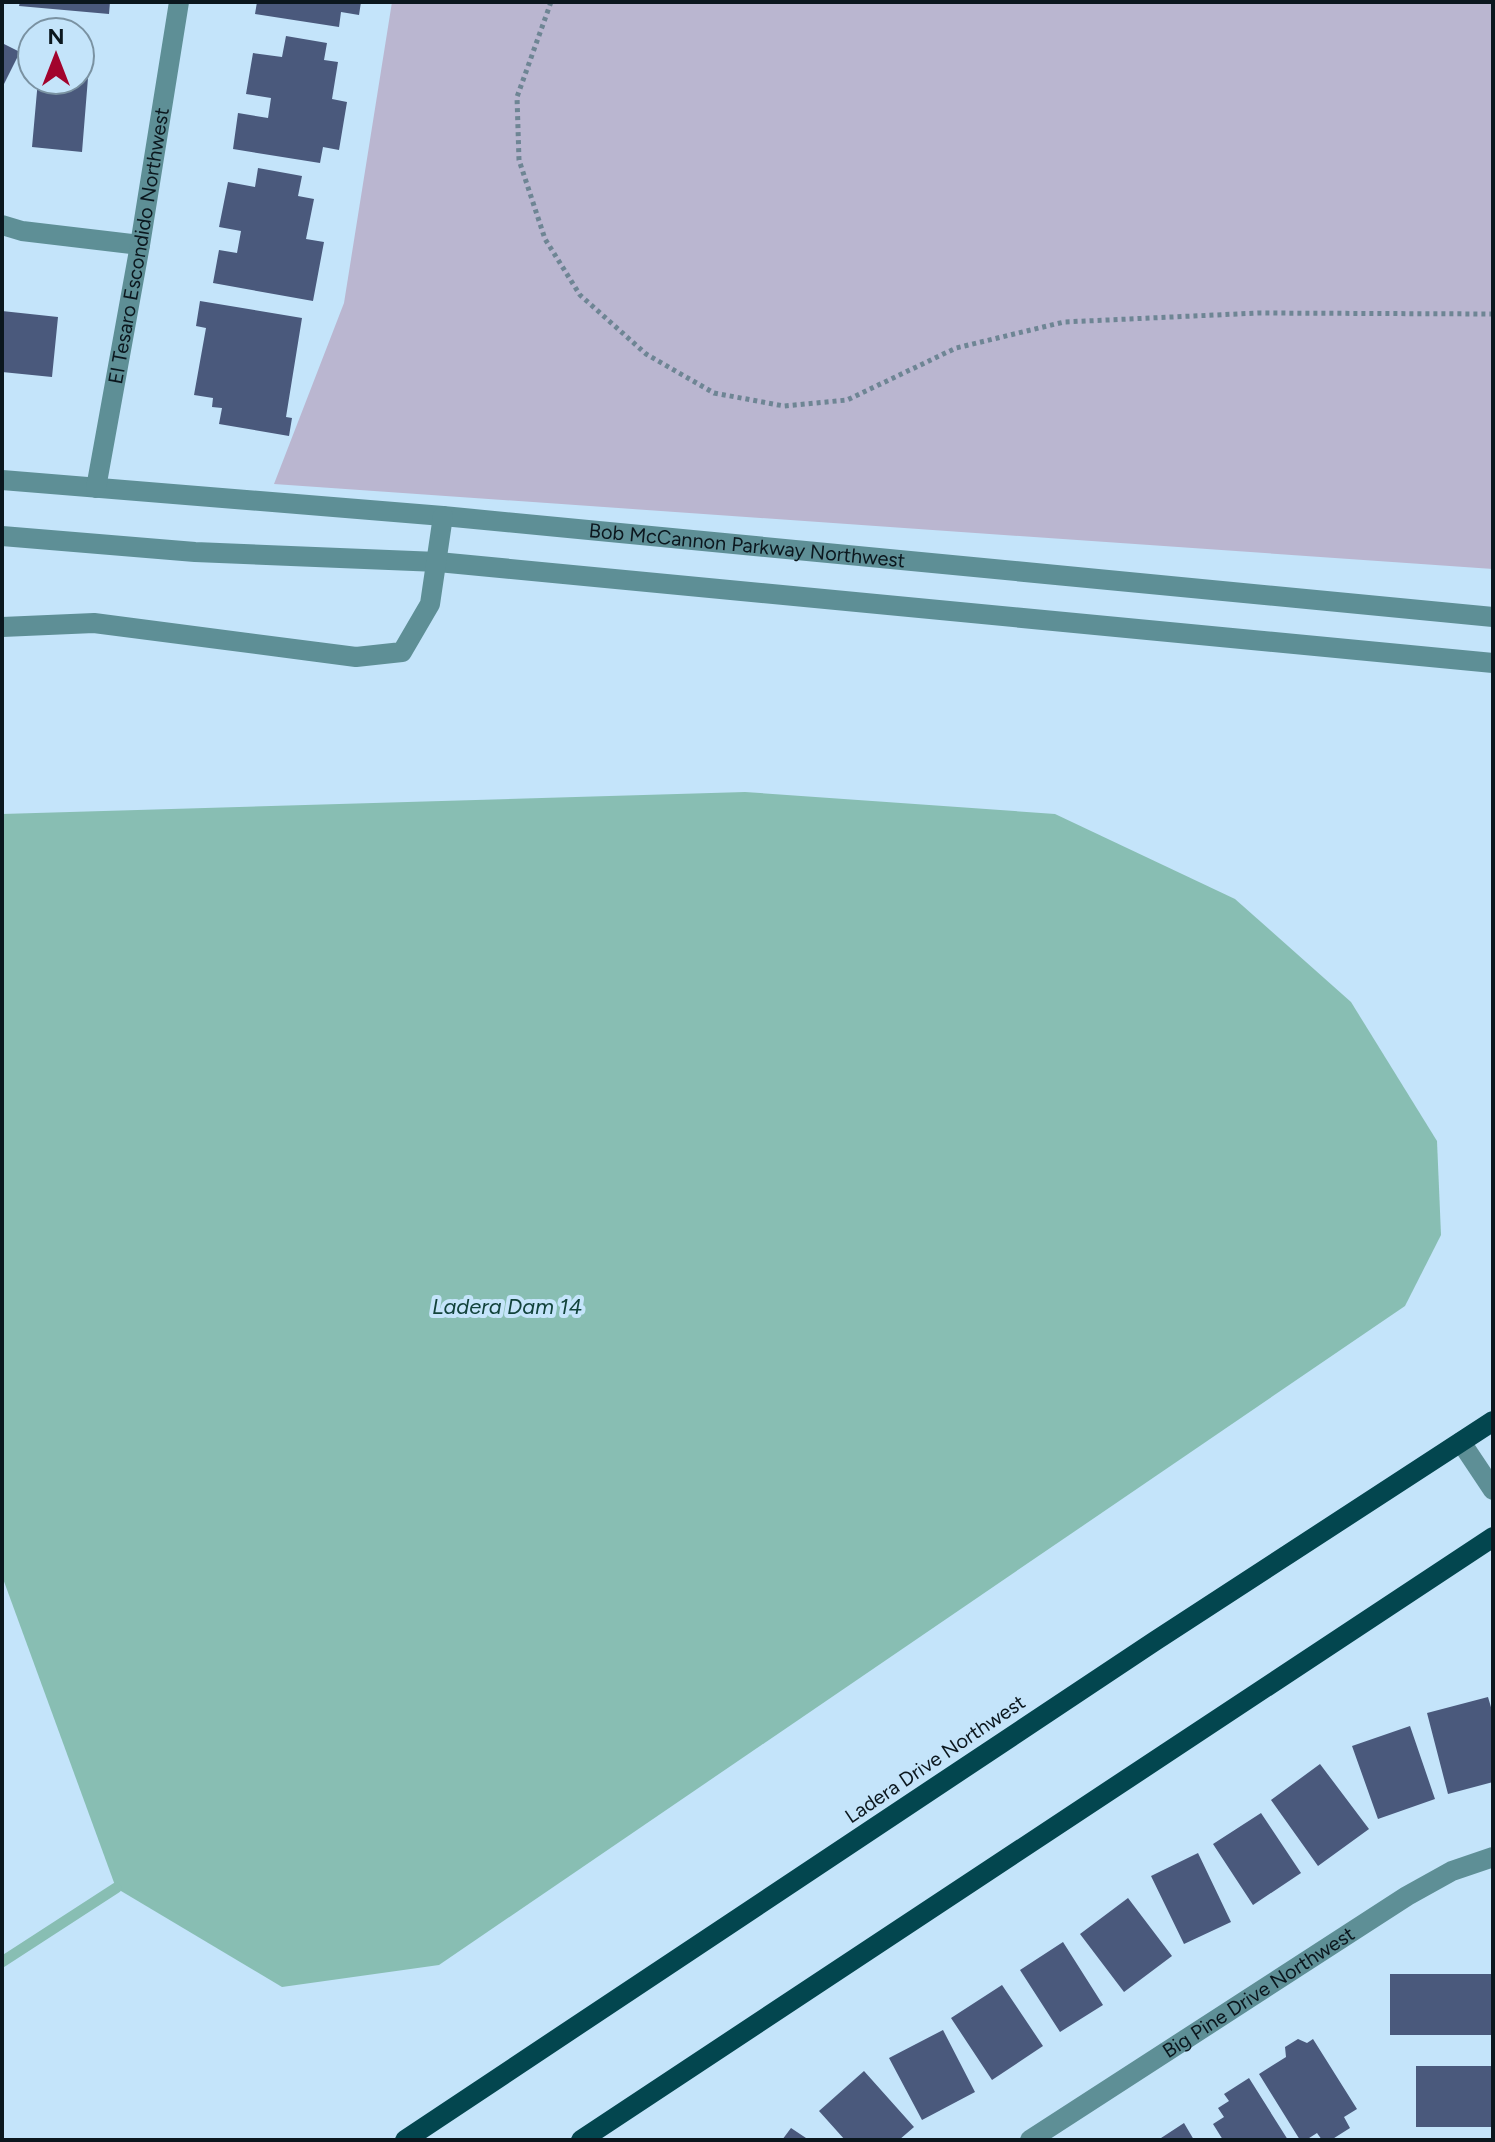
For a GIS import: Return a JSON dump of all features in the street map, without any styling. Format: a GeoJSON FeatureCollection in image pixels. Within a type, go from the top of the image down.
{"type":"FeatureCollection","features":[{"type":"Feature","properties":{"kind":"main road","name":"Ladera Drive Northwest"},"geometry":{"type":"LineString","coordinates":[[405,2140],[1155,1641],[1493,1421]]}},
{"type":"Feature","properties":{"kind":"main road"},"geometry":{"type":"LineString","coordinates":[[581,2140],[1493,1537]]}},
{"type":"Feature","properties":{"kind":"street","name":"El Tesaro Escondido Northwest"},"geometry":{"type":"LineString","coordinates":[[96,488],[140,245],[179,2]]}},
{"type":"Feature","properties":{"kind":"street"},"geometry":{"type":"LineString","coordinates":[[2,225],[22,231],[140,245]]}},
{"type":"Feature","properties":{"kind":"street","name":"Bob McCannon Parkway Northwest"},"geometry":{"type":"LineString","coordinates":[[2,480],[443,516],[1493,617]]}},
{"type":"Feature","properties":{"kind":"street"},"geometry":{"type":"LineString","coordinates":[[2,627],[94,623],[356,657],[402,652],[430,604],[443,516]]}},
{"type":"Feature","properties":{"kind":"street"},"geometry":{"type":"LineString","coordinates":[[2,536],[195,552],[438,562],[1493,663]]}},
{"type":"Feature","properties":{"kind":"street"},"geometry":{"type":"LineString","coordinates":[[1461,1442],[1493,1490]]}},
{"type":"Feature","properties":{"kind":"street","name":"Big Pine Drive Northwest"},"geometry":{"type":"LineString","coordinates":[[1030,2140],[1407,1896],[1452,1871],[1493,1857]]}},
{"type":"Feature","properties":{"kind":"path"},"geometry":{"type":"LineString","coordinates":[[551,2],[517,97],[519,160],[545,239],[580,295],[646,354],[714,393],[784,406],[847,400],[956,348],[1064,322],[1258,313],[1493,314]]}},
{"type":"Feature","properties":{"kind":"shaded area"},"geometry":{"type":"Polygon","coordinates":[[[392,2],[1493,2],[1493,569],[274,484],[344,303],[392,2]]]}},
{"type":"Feature","properties":{"kind":"water","name":"Ladera Dam 14"},"geometry":{"type":"Polygon","coordinates":[[[745,792],[1055,814],[1235,899],[1351,1002],[1437,1141],[1441,1235],[1405,1306],[439,1965],[282,1987],[116,1888],[2,1576],[2,814],[745,792]]]}},
{"type":"Feature","properties":{"kind":"building"},"geometry":{"type":"Polygon","coordinates":[[[20,2],[110,2],[109,14],[19,6],[20,2]]]}},
{"type":"Feature","properties":{"kind":"building"},"geometry":{"type":"Polygon","coordinates":[[[257,2],[361,2],[359,15],[341,12],[339,27],[255,14],[257,2]]]}},
{"type":"Feature","properties":{"kind":"building"},"geometry":{"type":"Polygon","coordinates":[[[286,36],[327,43],[324,60],[338,62],[332,99],[347,102],[339,150],[323,147],[320,163],[233,149],[238,113],[268,118],[271,98],[246,94],[253,53],[282,57],[286,36]]]}},
{"type":"Feature","properties":{"kind":"building"},"geometry":{"type":"Polygon","coordinates":[[[2,43],[16,50],[16,60],[2,88],[2,43]]]}},
{"type":"Feature","properties":{"kind":"building"},"geometry":{"type":"Polygon","coordinates":[[[37,96],[87,96],[82,152],[32,147],[37,96]]]}},
{"type":"Feature","properties":{"kind":"building"},"geometry":{"type":"Polygon","coordinates":[[[258,168],[302,176],[298,196],[314,199],[306,239],[324,242],[313,301],[213,283],[219,250],[237,253],[241,231],[219,227],[228,182],[255,187],[258,168]]]}},
{"type":"Feature","properties":{"kind":"building"},"geometry":{"type":"Polygon","coordinates":[[[200,301],[302,318],[286,417],[292,418],[289,436],[219,424],[222,408],[212,407],[213,398],[194,395],[206,328],[196,326],[200,301]]]}},
{"type":"Feature","properties":{"kind":"building"},"geometry":{"type":"Polygon","coordinates":[[[2,311],[58,317],[52,377],[2,372],[2,311]]]}},
{"type":"Feature","properties":{"kind":"building"},"geometry":{"type":"Polygon","coordinates":[[[1488,1697],[1493,1714],[1493,1782],[1448,1794],[1427,1713],[1488,1697]]]}},
{"type":"Feature","properties":{"kind":"building"},"geometry":{"type":"Polygon","coordinates":[[[1410,1726],[1435,1799],[1378,1819],[1352,1746],[1410,1726]]]}},
{"type":"Feature","properties":{"kind":"building"},"geometry":{"type":"Polygon","coordinates":[[[1320,1764],[1369,1829],[1318,1866],[1271,1800],[1320,1764]]]}},
{"type":"Feature","properties":{"kind":"building"},"geometry":{"type":"Polygon","coordinates":[[[1261,1813],[1301,1873],[1253,1905],[1213,1844],[1261,1813]]]}},
{"type":"Feature","properties":{"kind":"building"},"geometry":{"type":"Polygon","coordinates":[[[1198,1853],[1231,1922],[1184,1944],[1151,1876],[1198,1853]]]}},
{"type":"Feature","properties":{"kind":"building"},"geometry":{"type":"Polygon","coordinates":[[[1128,1898],[1172,1956],[1124,1992],[1080,1934],[1128,1898]]]}},
{"type":"Feature","properties":{"kind":"building"},"geometry":{"type":"Polygon","coordinates":[[[1063,1942],[1103,2005],[1060,2032],[1020,1970],[1063,1942]]]}},
{"type":"Feature","properties":{"kind":"building"},"geometry":{"type":"Polygon","coordinates":[[[1390,1974],[1493,1974],[1493,2035],[1390,2035],[1390,1974]]]}},
{"type":"Feature","properties":{"kind":"building"},"geometry":{"type":"Polygon","coordinates":[[[1002,1985],[1043,2046],[992,2080],[951,2018],[1002,1985]]]}},
{"type":"Feature","properties":{"kind":"building"},"geometry":{"type":"Polygon","coordinates":[[[943,2030],[975,2092],[922,2120],[889,2058],[943,2030]]]}},
{"type":"Feature","properties":{"kind":"building"},"geometry":{"type":"Polygon","coordinates":[[[1298,2039],[1307,2043],[1313,2039],[1357,2109],[1344,2117],[1350,2128],[1331,2140],[1322,2140],[1317,2133],[1300,2140],[1259,2074],[1286,2057],[1285,2047],[1298,2039]]]}},
{"type":"Feature","properties":{"kind":"building"},"geometry":{"type":"Polygon","coordinates":[[[1416,2066],[1493,2066],[1493,2127],[1416,2127],[1416,2066]]]}},
{"type":"Feature","properties":{"kind":"building"},"geometry":{"type":"Polygon","coordinates":[[[864,2071],[914,2127],[899,2140],[845,2140],[819,2111],[864,2071]]]}},
{"type":"Feature","properties":{"kind":"building"},"geometry":{"type":"Polygon","coordinates":[[[1249,2078],[1288,2140],[1223,2140],[1213,2124],[1224,2117],[1218,2108],[1229,2101],[1224,2094],[1249,2078]]]}},
{"type":"Feature","properties":{"kind":"building"},"geometry":{"type":"Polygon","coordinates":[[[1184,2123],[1194,2140],[1158,2140],[1184,2123]]]}},
{"type":"Feature","properties":{"kind":"building"},"geometry":{"type":"Polygon","coordinates":[[[791,2128],[809,2140],[782,2140],[791,2128]]]}},
{"type":"Feature","properties":{"kind":"waterway"},"geometry":{"type":"LineString","coordinates":[[2,1962],[116,1888]]}}]}
